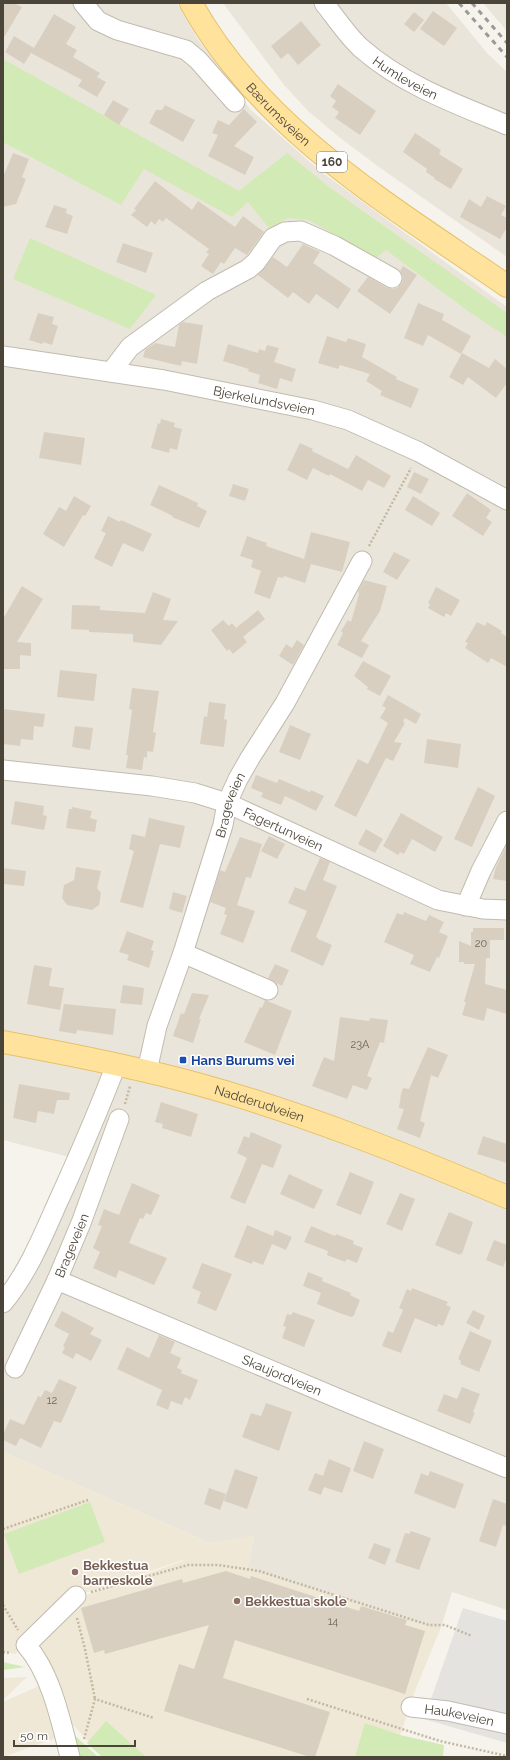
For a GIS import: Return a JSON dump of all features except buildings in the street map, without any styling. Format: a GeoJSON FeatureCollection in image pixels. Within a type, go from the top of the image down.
{"type":"FeatureCollection","features":[{"type":"Feature","properties":{"kind":"main road","name":"Bærumsveien"},"geometry":{"type":"LineString","coordinates":[[191,3],[218,45],[243,78],[294,130],[366,187],[507,286]]}},
{"type":"Feature","properties":{"kind":"main road","name":"Nadderudveien"},"geometry":{"type":"LineString","coordinates":[[3,1042],[132,1068],[201,1085],[274,1107],[370,1142],[507,1197]]}},
{"type":"Feature","properties":{"kind":"street"},"geometry":{"type":"LineString","coordinates":[[83,3],[98,21],[117,30],[186,50],[198,60],[235,102]]}},
{"type":"Feature","properties":{"kind":"street","name":"Humleveien"},"geometry":{"type":"LineString","coordinates":[[324,3],[360,48],[382,65],[435,95],[507,125]]}},
{"type":"Feature","properties":{"kind":"street"},"geometry":{"type":"LineString","coordinates":[[111,372],[130,347],[207,292],[248,270],[256,262],[273,238],[285,232],[301,231],[335,246],[392,278]]}},
{"type":"Feature","properties":{"kind":"street","name":"Bjerkelundsveien"},"geometry":{"type":"LineString","coordinates":[[3,356],[164,380],[313,410],[348,420],[419,452],[507,500]]}},
{"type":"Feature","properties":{"kind":"street","name":"Brageveien"},"geometry":{"type":"LineString","coordinates":[[132,1068],[157,1026],[183,953],[223,825],[227,803],[250,758],[285,703],[362,561]]}},
{"type":"Feature","properties":{"kind":"street","name":"Fagertunveien"},"geometry":{"type":"LineString","coordinates":[[3,770],[152,786],[195,793],[227,803],[438,900],[466,906],[507,910]]}},
{"type":"Feature","properties":{"kind":"street"},"geometry":{"type":"LineString","coordinates":[[466,906],[481,871],[507,821]]}},
{"type":"Feature","properties":{"kind":"street"},"geometry":{"type":"LineString","coordinates":[[183,953],[268,990]]}},
{"type":"Feature","properties":{"kind":"street"},"geometry":{"type":"LineString","coordinates":[[3,1303],[12,1292],[39,1243],[93,1124],[132,1068]]}},
{"type":"Feature","properties":{"kind":"street","name":"Brageveien"},"geometry":{"type":"LineString","coordinates":[[16,1368],[57,1280],[81,1223],[119,1119]]}},
{"type":"Feature","properties":{"kind":"street","name":"Skaujordveien"},"geometry":{"type":"LineString","coordinates":[[57,1280],[507,1468]]}},
{"type":"Feature","properties":{"kind":"street"},"geometry":{"type":"LineString","coordinates":[[74,1598],[26,1645],[36,1656],[76,1750]]}},
{"type":"Feature","properties":{"kind":"street","name":"Haukeveien"},"geometry":{"type":"LineString","coordinates":[[411,1707],[448,1711],[507,1724]]}},
{"type":"Feature","properties":{"kind":"path"},"geometry":{"type":"LineString","coordinates":[[362,561],[419,452]]}},
{"type":"Feature","properties":{"kind":"path"},"geometry":{"type":"LineString","coordinates":[[119,1119],[128,1098],[132,1068]]}},
{"type":"Feature","properties":{"kind":"path"},"geometry":{"type":"LineString","coordinates":[[3,1529],[88,1500]]}},
{"type":"Feature","properties":{"kind":"path"},"geometry":{"type":"LineString","coordinates":[[76,1750],[95,1699],[74,1598],[188,1565],[218,1565],[259,1571],[429,1625],[445,1624],[472,1636]]}},
{"type":"Feature","properties":{"kind":"path"},"geometry":{"type":"LineString","coordinates":[[3,1605],[26,1645]]}},
{"type":"Feature","properties":{"kind":"path"},"geometry":{"type":"LineString","coordinates":[[95,1699],[154,1718]]}},
{"type":"Feature","properties":{"kind":"path"},"geometry":{"type":"LineString","coordinates":[[307,1699],[440,1741],[507,1756]]}},
{"type":"Feature","properties":{"kind":"shaded area"},"geometry":{"type":"Polygon","coordinates":[[[3,3],[177,3],[197,38],[250,109],[320,171],[507,307],[507,1610],[452,1592],[440,1630],[425,1631],[247,1569],[254,1536],[210,1543],[3,1452],[3,1301],[77,1159],[3,1140],[3,3]]]}},
{"type":"Feature","properties":{"kind":"shaded area"},"geometry":{"type":"Polygon","coordinates":[[[223,3],[314,3],[361,60],[374,71],[411,93],[462,117],[507,134],[507,257],[379,167],[339,137],[308,111],[284,85],[223,3]]]}},
{"type":"Feature","properties":{"kind":"shaded area"},"geometry":{"type":"Polygon","coordinates":[[[337,3],[446,3],[487,53],[507,72],[507,115],[456,95],[402,67],[375,49],[360,33],[337,3]]]}},
{"type":"Feature","properties":{"kind":"shaded area"},"geometry":{"type":"Polygon","coordinates":[[[483,3],[507,3],[507,31],[483,3]]]}},
{"type":"Feature","properties":{"kind":"shaded area"},"geometry":{"type":"Polygon","coordinates":[[[3,1452],[210,1543],[254,1535],[247,1569],[440,1630],[416,1688],[393,1757],[102,1757],[60,1710],[36,1642],[68,1603],[15,1654],[3,1651],[3,1452]],[[183,1561],[76,1596],[72,1600],[183,1561]]]}},
{"type":"Feature","properties":{"kind":"shaded area"},"geometry":{"type":"Polygon","coordinates":[[[463,1608],[507,1621],[507,1743],[424,1719],[463,1608]]]}},
{"type":"Feature","properties":{"kind":"shaded area"},"geometry":{"type":"Polygon","coordinates":[[[27,1677],[3,1700],[3,1678],[27,1677]]]}},
{"type":"Feature","properties":{"kind":"shaded area"},"geometry":{"type":"Polygon","coordinates":[[[41,1685],[56,1738],[3,1757],[3,1702],[41,1685]]]}},
{"type":"Feature","properties":{"kind":"green space"},"geometry":{"type":"Polygon","coordinates":[[[3,59],[239,191],[287,153],[329,187],[507,313],[507,337],[468,311],[386,250],[376,258],[309,220],[288,218],[269,228],[248,202],[232,217],[144,169],[121,205],[3,142],[3,59]]]}},
{"type":"Feature","properties":{"kind":"green space"},"geometry":{"type":"Polygon","coordinates":[[[30,238],[156,295],[130,329],[13,279],[30,238]]]}},
{"type":"Feature","properties":{"kind":"green space"},"geometry":{"type":"Polygon","coordinates":[[[90,1502],[105,1542],[19,1574],[4,1534],[90,1502]]]}},
{"type":"Feature","properties":{"kind":"green space"},"geometry":{"type":"Polygon","coordinates":[[[3,1662],[25,1667],[3,1670],[3,1662]]]}},
{"type":"Feature","properties":{"kind":"green space"},"geometry":{"type":"Polygon","coordinates":[[[106,1721],[145,1756],[102,1757],[87,1743],[106,1721]]]}},
{"type":"Feature","properties":{"kind":"green space"},"geometry":{"type":"Polygon","coordinates":[[[365,1723],[400,1735],[444,1745],[443,1757],[355,1757],[365,1723]]]}},
{"type":"Feature","properties":{"kind":"green space"},"geometry":{"type":"Polygon","coordinates":[[[69,1730],[98,1757],[77,1757],[69,1730]]]}},
{"type":"Feature","properties":{"kind":"railway"},"geometry":{"type":"LineString","coordinates":[[459,3],[507,57]]}},
{"type":"Feature","properties":{"kind":"railway"},"geometry":{"type":"LineString","coordinates":[[472,3],[507,43]]}},
{"type":"Feature","properties":{"kind":"place","name":"Hans Burums vei"},"geometry":{"type":"Point","coordinates":[183,1060]}},
{"type":"Feature","properties":{"kind":"place","name":"Bekkestua barneskole"},"geometry":{"type":"Point","coordinates":[75,1572]}},
{"type":"Feature","properties":{"kind":"place","name":"Bekkestua skole"},"geometry":{"type":"Point","coordinates":[237,1601]}}]}
